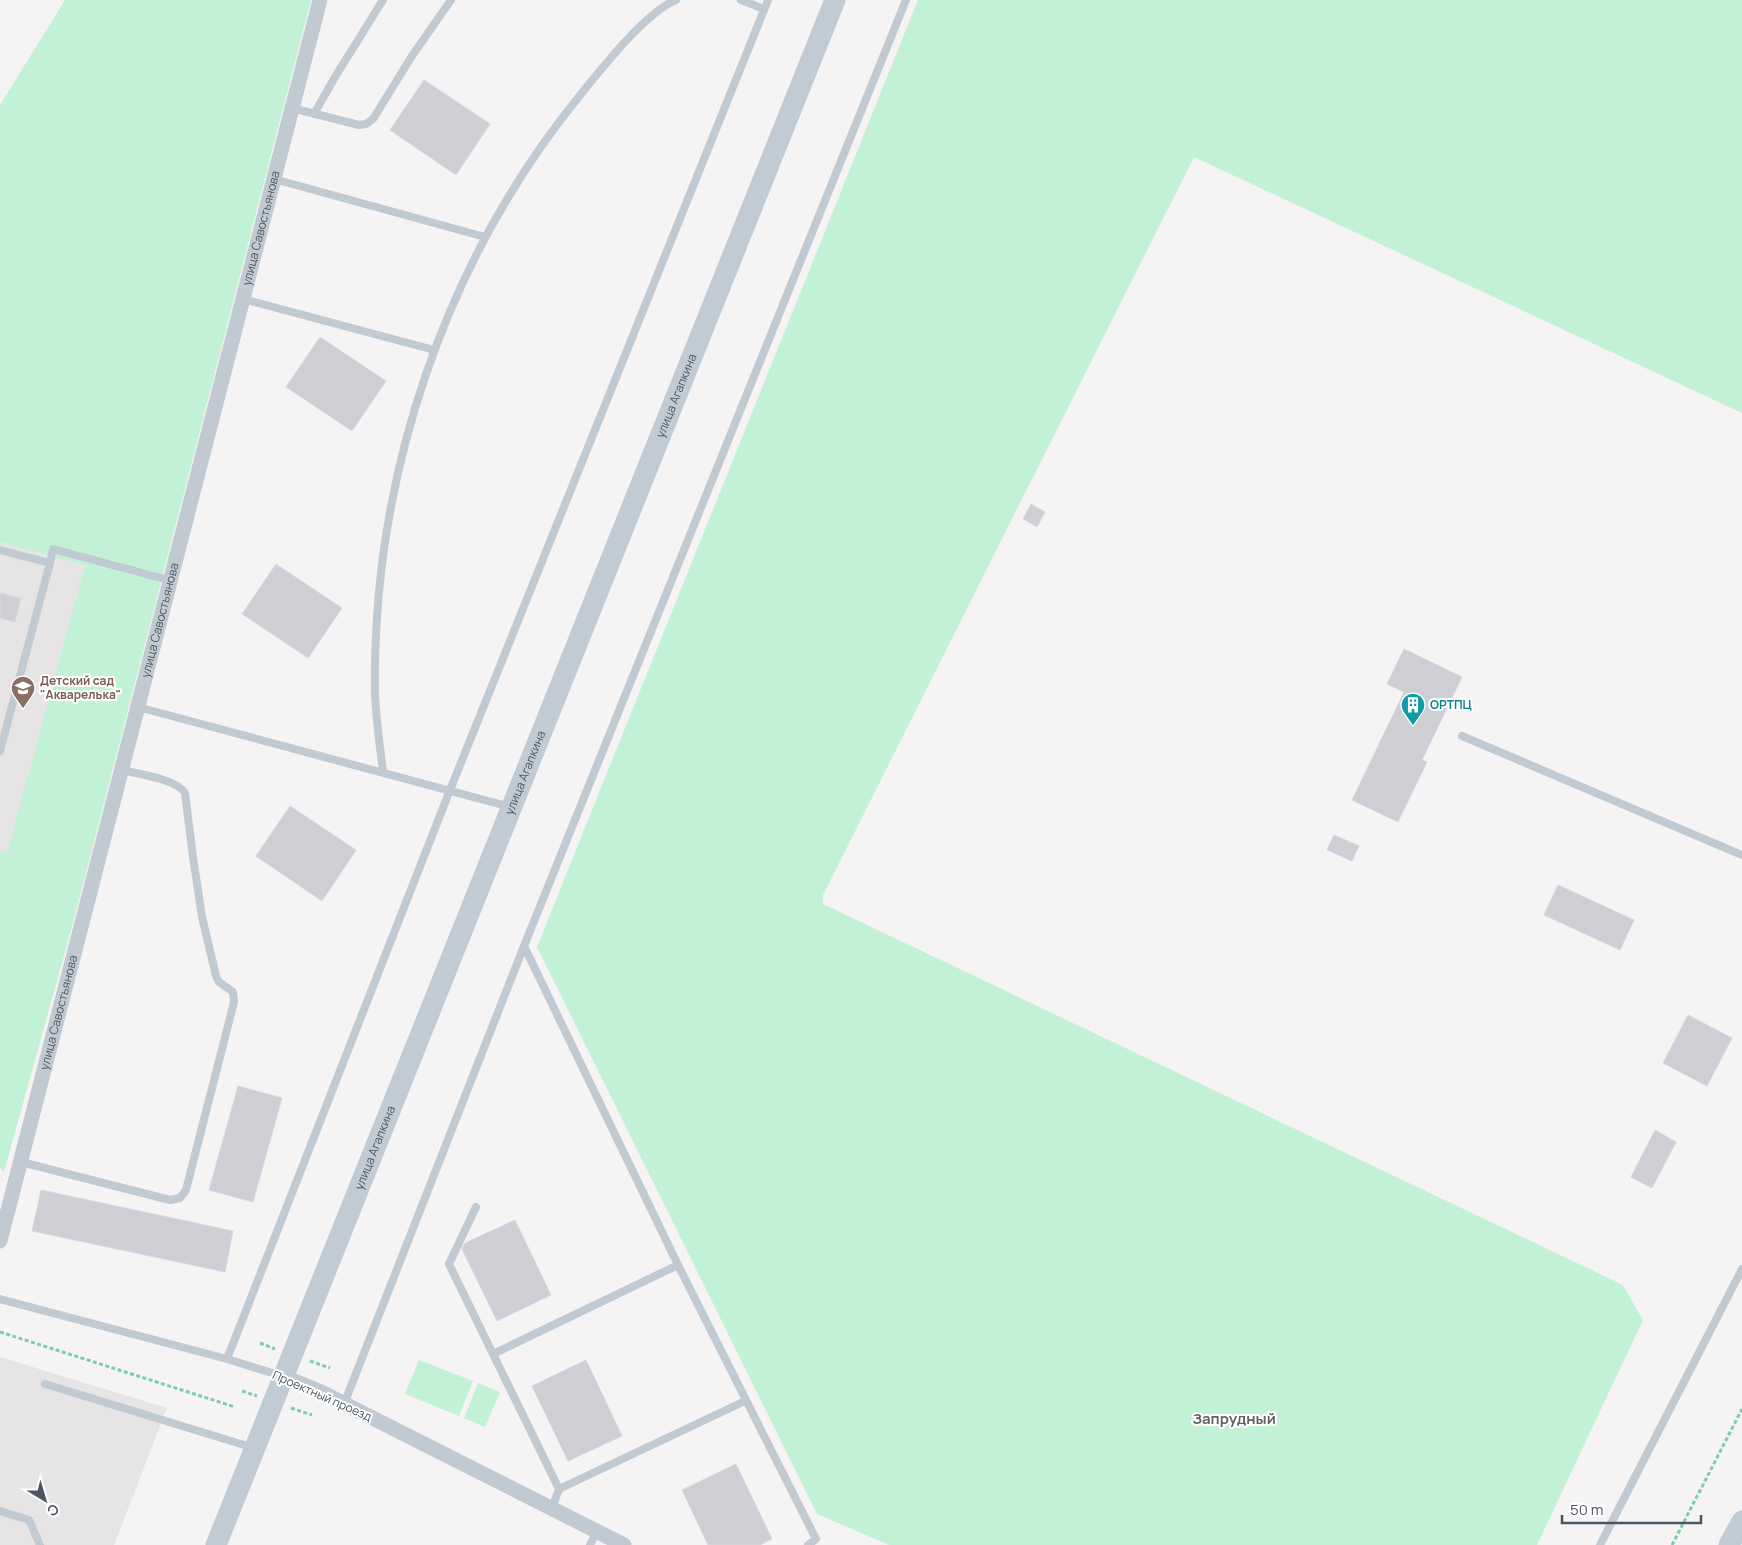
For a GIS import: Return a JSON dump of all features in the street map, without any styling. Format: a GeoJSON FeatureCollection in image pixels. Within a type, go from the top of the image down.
{"type":"FeatureCollection","features":[{"type":"Feature","properties":{"kind":"main road","name":"улица Агапкина"},"geometry":{"type":"LineString","coordinates":[[216,1545],[282,1376],[835,0]]}},
{"type":"Feature","properties":{"kind":"main road"},"geometry":{"type":"LineString","coordinates":[[1729,1545],[1742,1521]]}},
{"type":"Feature","properties":{"kind":"street","name":"улица Савостьянова"},"geometry":{"type":"LineString","coordinates":[[0,1241],[172,581],[320,0]]}},
{"type":"Feature","properties":{"kind":"street","name":"Проектный проезд"},"geometry":{"type":"LineString","coordinates":[[282,1376],[344,1404],[552,1508],[594,1538],[624,1545]]}},
{"type":"Feature","properties":{"kind":"lane"},"geometry":{"type":"LineString","coordinates":[[314,114],[383,0]]}},
{"type":"Feature","properties":{"kind":"lane"},"geometry":{"type":"LineString","coordinates":[[292,108],[359,125],[366,124],[373,119],[412,56],[451,0]]}},
{"type":"Feature","properties":{"kind":"lane"},"geometry":{"type":"LineString","coordinates":[[383,772],[375,697],[376,634],[381,572],[390,510],[403,449],[420,389],[434,350],[467,273],[485,237],[529,164],[604,65],[647,19],[656,11],[676,0]]}},
{"type":"Feature","properties":{"kind":"lane"},"geometry":{"type":"LineString","coordinates":[[741,0],[764,9]]}},
{"type":"Feature","properties":{"kind":"lane"},"geometry":{"type":"LineString","coordinates":[[227,1359],[450,790],[768,0]]}},
{"type":"Feature","properties":{"kind":"lane"},"geometry":{"type":"LineString","coordinates":[[344,1404],[524,946],[906,0]]}},
{"type":"Feature","properties":{"kind":"lane"},"geometry":{"type":"LineString","coordinates":[[274,179],[485,237]]}},
{"type":"Feature","properties":{"kind":"lane"},"geometry":{"type":"LineString","coordinates":[[243,299],[434,350]]}},
{"type":"Feature","properties":{"kind":"lane"},"geometry":{"type":"LineString","coordinates":[[0,751],[53,549],[172,581]]}},
{"type":"Feature","properties":{"kind":"lane"},"geometry":{"type":"LineString","coordinates":[[0,550],[50,564]]}},
{"type":"Feature","properties":{"kind":"lane"},"geometry":{"type":"LineString","coordinates":[[138,707],[511,807]]}},
{"type":"Feature","properties":{"kind":"lane"},"geometry":{"type":"LineString","coordinates":[[1462,736],[1742,855]]}},
{"type":"Feature","properties":{"kind":"lane"},"geometry":{"type":"LineString","coordinates":[[21,1162],[170,1200],[180,1198],[186,1190],[234,996],[229,988],[219,982],[216,976],[200,900],[185,793],[180,785],[175,783],[122,770]]}},
{"type":"Feature","properties":{"kind":"lane"},"geometry":{"type":"LineString","coordinates":[[524,946],[678,1265],[816,1539],[808,1545]]}},
{"type":"Feature","properties":{"kind":"lane"},"geometry":{"type":"LineString","coordinates":[[476,1206],[449,1264],[559,1489]]}},
{"type":"Feature","properties":{"kind":"lane"},"geometry":{"type":"LineString","coordinates":[[493,1354],[678,1265]]}},
{"type":"Feature","properties":{"kind":"lane"},"geometry":{"type":"LineString","coordinates":[[1600,1545],[1742,1269]]}},
{"type":"Feature","properties":{"kind":"lane","name":"Проектный проезд"},"geometry":{"type":"LineString","coordinates":[[0,1299],[227,1359],[282,1376]]}},
{"type":"Feature","properties":{"kind":"lane"},"geometry":{"type":"LineString","coordinates":[[45,1384],[254,1448]]}},
{"type":"Feature","properties":{"kind":"lane"},"geometry":{"type":"LineString","coordinates":[[552,1508],[559,1489],[745,1401]]}},
{"type":"Feature","properties":{"kind":"lane"},"geometry":{"type":"LineString","coordinates":[[0,1511],[29,1520],[40,1545]]}},
{"type":"Feature","properties":{"kind":"path"},"geometry":{"type":"LineString","coordinates":[[0,1332],[235,1407]]}},
{"type":"Feature","properties":{"kind":"path"},"geometry":{"type":"LineString","coordinates":[[1672,1545],[1742,1410]]}},
{"type":"Feature","properties":{"kind":"shaded area","name":"Детский сад \"Акварелька\""},"geometry":{"type":"Polygon","coordinates":[[[0,542],[85,565],[7,854],[0,852],[0,542]]]}},
{"type":"Feature","properties":{"kind":"shaded area"},"geometry":{"type":"Polygon","coordinates":[[[0,1357],[167,1408],[114,1545],[0,1545],[0,1357]]]}},
{"type":"Feature","properties":{"kind":"green space"},"geometry":{"type":"Polygon","coordinates":[[[65,0],[311,0],[72,927],[4,1172],[0,1168],[0,852],[7,853],[85,565],[0,542],[0,105],[65,0]]]}},
{"type":"Feature","properties":{"kind":"green space"},"geometry":{"type":"Polygon","coordinates":[[[918,0],[1742,0],[1742,413],[1194,157],[823,895],[823,904],[1623,1285],[1643,1320],[1537,1545],[889,1545],[817,1514],[537,947],[918,0]]]}},
{"type":"Feature","properties":{"kind":"green space"},"geometry":{"type":"Polygon","coordinates":[[[419,1360],[473,1381],[459,1416],[405,1394],[419,1360]]]}},
{"type":"Feature","properties":{"kind":"green space"},"geometry":{"type":"Polygon","coordinates":[[[478,1383],[500,1392],[485,1427],[464,1418],[478,1383]]]}},
{"type":"Feature","properties":{"kind":"building"},"geometry":{"type":"Polygon","coordinates":[[[424,80],[490,124],[456,175],[390,130],[424,80]]]}},
{"type":"Feature","properties":{"kind":"building"},"geometry":{"type":"Polygon","coordinates":[[[320,337],[386,381],[352,431],[286,387],[320,337]]]}},
{"type":"Feature","properties":{"kind":"building"},"geometry":{"type":"Polygon","coordinates":[[[1031,504],[1045,512],[1037,527],[1023,519],[1031,504]]]}},
{"type":"Feature","properties":{"kind":"building"},"geometry":{"type":"Polygon","coordinates":[[[276,564],[342,608],[308,658],[242,614],[276,564]]]}},
{"type":"Feature","properties":{"kind":"building"},"geometry":{"type":"Polygon","coordinates":[[[0,593],[21,598],[15,622],[0,618],[0,593]]]}},
{"type":"Feature","properties":{"kind":"building","name":"ОРТПЦ"},"geometry":{"type":"Polygon","coordinates":[[[1404,649],[1462,677],[1422,760],[1427,762],[1398,822],[1352,800],[1404,692],[1387,684],[1404,649]]]}},
{"type":"Feature","properties":{"kind":"building"},"geometry":{"type":"Polygon","coordinates":[[[290,806],[356,850],[322,901],[256,856],[290,806]]]}},
{"type":"Feature","properties":{"kind":"building"},"geometry":{"type":"Polygon","coordinates":[[[1334,835],[1359,846],[1352,861],[1327,850],[1334,835]]]}},
{"type":"Feature","properties":{"kind":"building"},"geometry":{"type":"Polygon","coordinates":[[[1558,885],[1634,920],[1620,950],[1544,915],[1558,885]]]}},
{"type":"Feature","properties":{"kind":"building"},"geometry":{"type":"Polygon","coordinates":[[[1688,1015],[1732,1038],[1707,1086],[1663,1063],[1688,1015]]]}},
{"type":"Feature","properties":{"kind":"building"},"geometry":{"type":"Polygon","coordinates":[[[238,1086],[282,1098],[253,1202],[209,1190],[238,1086]]]}},
{"type":"Feature","properties":{"kind":"building"},"geometry":{"type":"Polygon","coordinates":[[[1655,1130],[1676,1142],[1652,1188],[1631,1177],[1655,1130]]]}},
{"type":"Feature","properties":{"kind":"building"},"geometry":{"type":"Polygon","coordinates":[[[41,1190],[233,1231],[225,1272],[32,1231],[41,1190]]]}},
{"type":"Feature","properties":{"kind":"building"},"geometry":{"type":"Polygon","coordinates":[[[515,1220],[551,1295],[497,1321],[462,1249],[465,1243],[515,1220]]]}},
{"type":"Feature","properties":{"kind":"building"},"geometry":{"type":"Polygon","coordinates":[[[586,1360],[622,1436],[568,1461],[532,1386],[586,1360]]]}},
{"type":"Feature","properties":{"kind":"building"},"geometry":{"type":"Polygon","coordinates":[[[736,1464],[772,1539],[760,1545],[708,1545],[682,1490],[736,1464]]]}},
{"type":"Feature","properties":{"kind":"place","name":"Детский сад \"Акварелька\""},"geometry":{"type":"Point","coordinates":[23,709]}},
{"type":"Feature","properties":{"kind":"place","name":"ОРТПЦ"},"geometry":{"type":"Point","coordinates":[1413,726]}},
{"type":"Feature","properties":{"kind":"district","name":"Запрудный"},"geometry":{"type":"Point","coordinates":[1234,1419]}}]}
